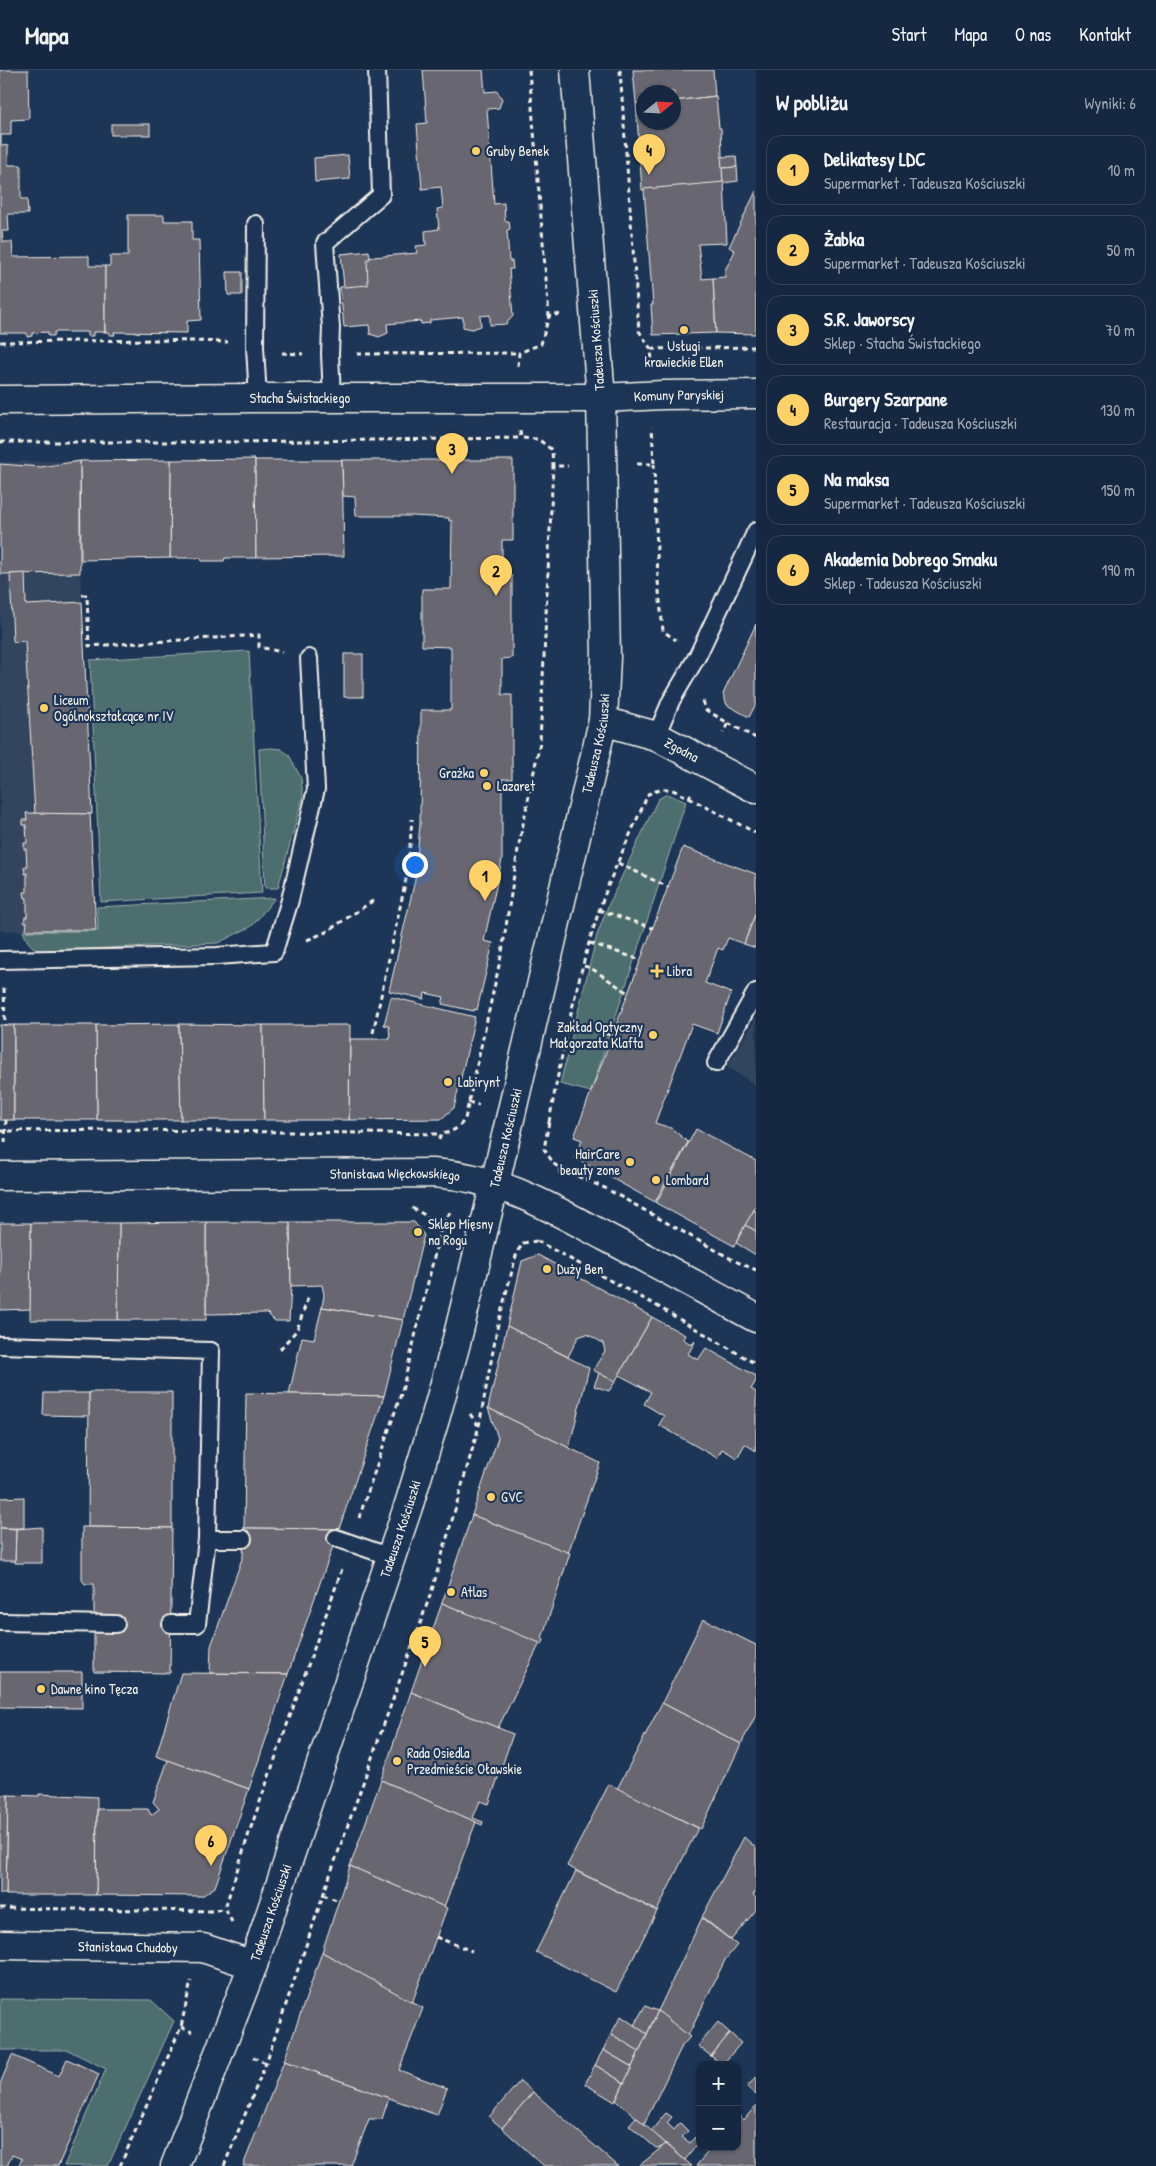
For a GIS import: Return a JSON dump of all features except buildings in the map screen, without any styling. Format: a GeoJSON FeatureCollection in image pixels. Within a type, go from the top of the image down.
{"type":"FeatureCollection","features":[{"type":"Feature","properties":{"kind":"street","name":"Tadeusza Kościuszki"},"geometry":{"type":"LineString","coordinates":[[175,2166],[253,1965],[391,1558],[440,1400],[495,1183],[603,722],[606,657],[601,398],[575,70]]}},
{"type":"Feature","properties":{"kind":"street","name":"Komuny Paryskiej"},"geometry":{"type":"LineString","coordinates":[[601,398],[756,394]]}},
{"type":"Feature","properties":{"kind":"street","name":"Stacha Świstackiego"},"geometry":{"type":"LineString","coordinates":[[0,400],[601,398]]}},
{"type":"Feature","properties":{"kind":"street","name":"Zgodna"},"geometry":{"type":"LineString","coordinates":[[603,722],[656,736],[756,789]]}},
{"type":"Feature","properties":{"kind":"street","name":"Stanisława Więckowskiego"},"geometry":{"type":"LineString","coordinates":[[0,1176],[433,1173],[470,1177],[495,1183],[549,1206],[754,1312]]}},
{"type":"Feature","properties":{"kind":"street","name":"Stanisława Chudoby"},"geometry":{"type":"LineString","coordinates":[[0,1945],[203,1948],[253,1965]]}},
{"type":"Feature","properties":{"kind":"lane"},"geometry":{"type":"LineString","coordinates":[[332,398],[331,328],[325,243],[381,195],[377,70]]}},
{"type":"Feature","properties":{"kind":"lane"},"geometry":{"type":"LineString","coordinates":[[256,224],[255,347],[258,398]]}},
{"type":"Feature","properties":{"kind":"lane"},"geometry":{"type":"LineString","coordinates":[[656,736],[671,701],[698,655],[756,531]]}},
{"type":"Feature","properties":{"kind":"lane"},"geometry":{"type":"LineString","coordinates":[[2,960],[217,956],[274,952],[290,900],[316,789],[309,658]]}},
{"type":"Feature","properties":{"kind":"lane"},"geometry":{"type":"LineString","coordinates":[[716,1063],[756,992]]}},
{"type":"Feature","properties":{"kind":"lane"},"geometry":{"type":"LineString","coordinates":[[0,1346],[211,1351],[207,1538],[197,1624],[171,1624]]}},
{"type":"Feature","properties":{"kind":"lane"},"geometry":{"type":"LineString","coordinates":[[207,1538],[243,1539]]}},
{"type":"Feature","properties":{"kind":"lane"},"geometry":{"type":"LineString","coordinates":[[336,1538],[391,1558]]}},
{"type":"Feature","properties":{"kind":"lane"},"geometry":{"type":"LineString","coordinates":[[0,1622],[116,1624]]}},
{"type":"Feature","properties":{"kind":"path"},"geometry":{"type":"LineString","coordinates":[[518,369],[519,353],[541,344],[549,316],[529,70]]}},
{"type":"Feature","properties":{"kind":"path"},"geometry":{"type":"LineString","coordinates":[[620,70],[639,331],[650,349],[652,365]]}},
{"type":"Feature","properties":{"kind":"path"},"geometry":{"type":"LineString","coordinates":[[549,316],[562,314]]}},
{"type":"Feature","properties":{"kind":"path"},"geometry":{"type":"LineString","coordinates":[[650,349],[756,348]]}},
{"type":"Feature","properties":{"kind":"path"},"geometry":{"type":"LineString","coordinates":[[519,424],[521,438]]}},
{"type":"Feature","properties":{"kind":"path"},"geometry":{"type":"LineString","coordinates":[[652,426],[658,581],[663,631],[698,655]]}},
{"type":"Feature","properties":{"kind":"path"},"geometry":{"type":"LineString","coordinates":[[0,442],[240,442],[521,438],[538,439],[552,450],[553,466],[540,742],[518,849],[502,952],[465,1120],[459,1128],[440,1134],[130,1130],[0,1131]]}},
{"type":"Feature","properties":{"kind":"path"},"geometry":{"type":"LineString","coordinates":[[638,464],[654,464]]}},
{"type":"Feature","properties":{"kind":"path"},"geometry":{"type":"LineString","coordinates":[[553,466],[572,465]]}},
{"type":"Feature","properties":{"kind":"path"},"geometry":{"type":"LineString","coordinates":[[82,595],[87,594],[88,646],[259,635],[259,647],[309,658]]}},
{"type":"Feature","properties":{"kind":"path"},"geometry":{"type":"LineString","coordinates":[[706,692],[703,700],[706,710],[756,738]]}},
{"type":"Feature","properties":{"kind":"path"},"geometry":{"type":"LineString","coordinates":[[721,736],[728,723]]}},
{"type":"Feature","properties":{"kind":"path"},"geometry":{"type":"LineString","coordinates":[[756,833],[673,789],[664,788],[648,794],[599,910],[570,1020],[544,1149],[554,1164],[561,1169],[605,1188],[735,1261],[756,1270]]}},
{"type":"Feature","properties":{"kind":"path"},"geometry":{"type":"LineString","coordinates":[[688,798],[692,790]]}},
{"type":"Feature","properties":{"kind":"path"},"geometry":{"type":"LineString","coordinates":[[373,1032],[408,870],[412,819]]}},
{"type":"Feature","properties":{"kind":"path"},"geometry":{"type":"LineString","coordinates":[[618,864],[668,887]]}},
{"type":"Feature","properties":{"kind":"path"},"geometry":{"type":"LineString","coordinates":[[274,952],[326,932],[374,900]]}},
{"type":"Feature","properties":{"kind":"path"},"geometry":{"type":"LineString","coordinates":[[599,910],[653,928]]}},
{"type":"Feature","properties":{"kind":"path"},"geometry":{"type":"LineString","coordinates":[[590,944],[641,960]]}},
{"type":"Feature","properties":{"kind":"path"},"geometry":{"type":"LineString","coordinates":[[2,960],[5,1025]]}},
{"type":"Feature","properties":{"kind":"path"},"geometry":{"type":"LineString","coordinates":[[584,966],[591,968],[628,993]]}},
{"type":"Feature","properties":{"kind":"path"},"geometry":{"type":"LineString","coordinates":[[570,1020],[612,1036]]}},
{"type":"Feature","properties":{"kind":"path"},"geometry":{"type":"LineString","coordinates":[[468,1102],[479,1105]]}},
{"type":"Feature","properties":{"kind":"path"},"geometry":{"type":"LineString","coordinates":[[544,1120],[549,1122]]}},
{"type":"Feature","properties":{"kind":"path"},"geometry":{"type":"LineString","coordinates":[[439,1141],[440,1134]]}},
{"type":"Feature","properties":{"kind":"path"},"geometry":{"type":"LineString","coordinates":[[557,1180],[561,1169]]}},
{"type":"Feature","properties":{"kind":"path"},"geometry":{"type":"LineString","coordinates":[[357,1525],[402,1391],[441,1228],[423,1214]]}},
{"type":"Feature","properties":{"kind":"path"},"geometry":{"type":"LineString","coordinates":[[224,2166],[266,2063],[323,1895],[432,1590],[479,1426],[498,1324],[517,1252],[523,1243],[538,1239],[756,1364]]}},
{"type":"Feature","properties":{"kind":"path"},"geometry":{"type":"LineString","coordinates":[[280,1349],[297,1330],[309,1295]]}},
{"type":"Feature","properties":{"kind":"path"},"geometry":{"type":"LineString","coordinates":[[0,1908],[213,1911],[225,1908],[253,1821],[342,1567]]}},
{"type":"Feature","properties":{"kind":"path"},"geometry":{"type":"LineString","coordinates":[[323,1895],[339,1901]]}},
{"type":"Feature","properties":{"kind":"path"},"geometry":{"type":"LineString","coordinates":[[436,1938],[472,1951]]}},
{"type":"Feature","properties":{"kind":"path"},"geometry":{"type":"LineString","coordinates":[[120,2166],[182,2027],[191,1981]]}},
{"type":"Feature","properties":{"kind":"shaded area","name":"Liceum Ogólnokształcące nr IV"},"geometry":{"type":"Polygon","coordinates":[[[80,461],[80,573],[96,930],[0,931],[0,462],[80,461]]]}},
{"type":"Feature","properties":{"kind":"shaded area"},"geometry":{"type":"Polygon","coordinates":[[[756,1018],[756,1085],[727,1067],[756,1018]]]}},
{"type":"Feature","properties":{"kind":"green space"},"geometry":{"type":"Polygon","coordinates":[[[249,651],[262,893],[101,902],[90,660],[249,651]]]}},
{"type":"Feature","properties":{"kind":"green space"},"geometry":{"type":"Polygon","coordinates":[[[259,749],[281,749],[289,755],[301,778],[303,796],[278,888],[265,888],[259,749]]]}},
{"type":"Feature","properties":{"kind":"green space"},"geometry":{"type":"Polygon","coordinates":[[[667,794],[686,802],[591,1092],[560,1084],[597,935],[608,906],[658,799],[667,794]]]}},
{"type":"Feature","properties":{"kind":"green space"},"geometry":{"type":"Polygon","coordinates":[[[275,898],[252,926],[218,943],[41,951],[29,944],[23,931],[98,931],[97,907],[275,898]]]}},
{"type":"Feature","properties":{"kind":"green space"},"geometry":{"type":"Polygon","coordinates":[[[0,1999],[151,2000],[174,2021],[108,2166],[64,2166],[106,2069],[68,2050],[0,2050],[0,1999]]]}},
{"type":"Feature","properties":{"kind":"place","name":"Gruby Benek"},"geometry":{"type":"Point","coordinates":[476,151]}},
{"type":"Feature","properties":{"kind":"place","name":"Burgery Szarpane"},"geometry":{"type":"Point","coordinates":[649,175]}},
{"type":"Feature","properties":{"kind":"place","name":"Usługi krawieckie Ellen"},"geometry":{"type":"Point","coordinates":[684,330]}},
{"type":"Feature","properties":{"kind":"place","name":"S.R. Jaworscy"},"geometry":{"type":"Point","coordinates":[452,474]}},
{"type":"Feature","properties":{"kind":"place","name":"Żabka"},"geometry":{"type":"Point","coordinates":[496,596]}},
{"type":"Feature","properties":{"kind":"place","name":"Liceum Ogólnokształcące nr IV"},"geometry":{"type":"Point","coordinates":[44,708]}},
{"type":"Feature","properties":{"kind":"place","name":"Grażka"},"geometry":{"type":"Point","coordinates":[484,773]}},
{"type":"Feature","properties":{"kind":"place","name":"Lazaret"},"geometry":{"type":"Point","coordinates":[487,786]}},
{"type":"Feature","properties":{"kind":"place","name":"Delikatesy LDC"},"geometry":{"type":"Point","coordinates":[485,901]}},
{"type":"Feature","properties":{"kind":"place","name":"Libra"},"geometry":{"type":"Point","coordinates":[657,971]}},
{"type":"Feature","properties":{"kind":"place","name":"Zakład Optyczny Małgorzata Klafta"},"geometry":{"type":"Point","coordinates":[653,1035]}},
{"type":"Feature","properties":{"kind":"place","name":"Labirynt"},"geometry":{"type":"Point","coordinates":[448,1082]}},
{"type":"Feature","properties":{"kind":"place","name":"HairCare beauty zone"},"geometry":{"type":"Point","coordinates":[630,1162]}},
{"type":"Feature","properties":{"kind":"place","name":"Lombard"},"geometry":{"type":"Point","coordinates":[656,1180]}},
{"type":"Feature","properties":{"kind":"place","name":"Sklep Mięsny na Rogu"},"geometry":{"type":"Point","coordinates":[418,1232]}},
{"type":"Feature","properties":{"kind":"place","name":"Duży Ben"},"geometry":{"type":"Point","coordinates":[547,1269]}},
{"type":"Feature","properties":{"kind":"place","name":"GVC"},"geometry":{"type":"Point","coordinates":[491,1497]}},
{"type":"Feature","properties":{"kind":"place","name":"Atlas"},"geometry":{"type":"Point","coordinates":[451,1592]}},
{"type":"Feature","properties":{"kind":"place","name":"Na maksa"},"geometry":{"type":"Point","coordinates":[425,1667]}},
{"type":"Feature","properties":{"kind":"place","name":"Dawne kino Tęcza"},"geometry":{"type":"Point","coordinates":[41,1689]}},
{"type":"Feature","properties":{"kind":"place","name":"Rada Osiedla Przedmieście Oławskie"},"geometry":{"type":"Point","coordinates":[397,1761]}},
{"type":"Feature","properties":{"kind":"place","name":"Akademia Dobrego Smaku"},"geometry":{"type":"Point","coordinates":[211,1866]}}]}
